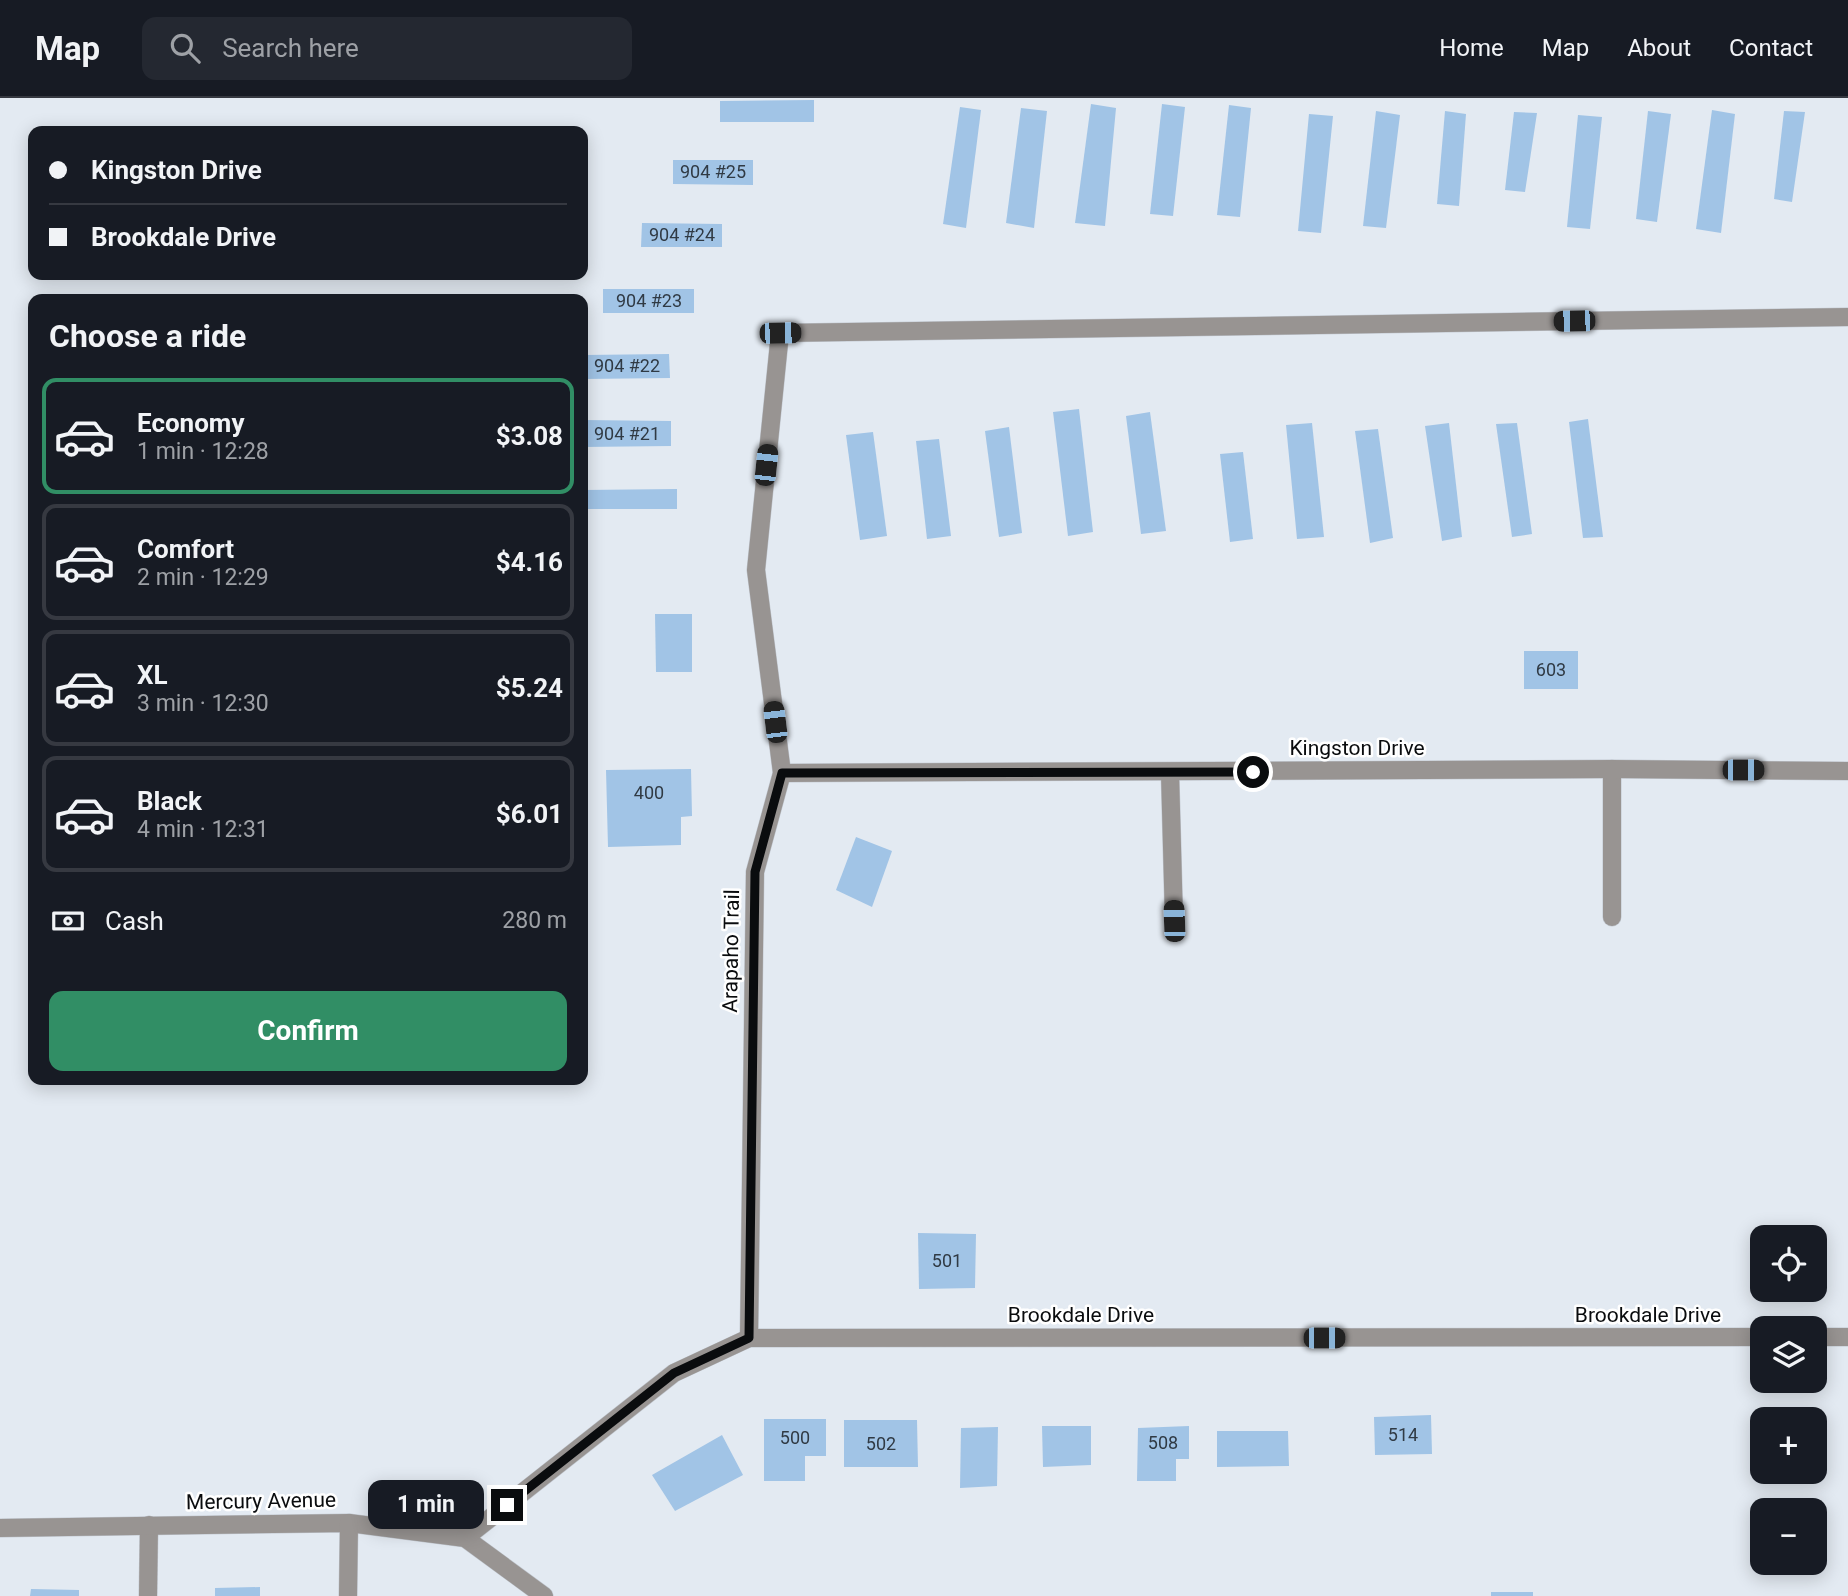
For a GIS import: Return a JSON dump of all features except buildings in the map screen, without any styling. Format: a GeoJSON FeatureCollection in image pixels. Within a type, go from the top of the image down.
{"type":"FeatureCollection","features":[{"type":"Feature","properties":{"kind":"street","name":"Arapaho Trail"},"geometry":{"type":"LineString","coordinates":[[749,1338],[755,872],[782,773],[756,570],[780,333],[1848,317]]}},
{"type":"Feature","properties":{"kind":"street","name":"Kingston Drive"},"geometry":{"type":"LineString","coordinates":[[782,773],[1612,769],[1848,771]]}},
{"type":"Feature","properties":{"kind":"street"},"geometry":{"type":"LineString","coordinates":[[1612,769],[1612,917]]}},
{"type":"Feature","properties":{"kind":"street"},"geometry":{"type":"LineString","coordinates":[[1170,773],[1174,921]]}},
{"type":"Feature","properties":{"kind":"street"},"geometry":{"type":"LineString","coordinates":[[1827,1337],[1848,1337]]}},
{"type":"Feature","properties":{"kind":"street","name":"Brookdale Drive"},"geometry":{"type":"LineString","coordinates":[[465,1538],[674,1373],[749,1338],[1750,1338]]}},
{"type":"Feature","properties":{"kind":"street"},"geometry":{"type":"LineString","coordinates":[[348,1596],[349,1523]]}},
{"type":"Feature","properties":{"kind":"street","name":"Mercury Avenue"},"geometry":{"type":"LineString","coordinates":[[0,1528],[349,1523],[465,1538],[544,1596]]}},
{"type":"Feature","properties":{"kind":"street"},"geometry":{"type":"LineString","coordinates":[[148,1596],[149,1525]]}},
{"type":"Feature","properties":{"kind":"route"},"geometry":{"type":"LineString","coordinates":[[507,1505],[674,1373],[749,1338],[755,872],[782,773],[1253,772]]}}]}
